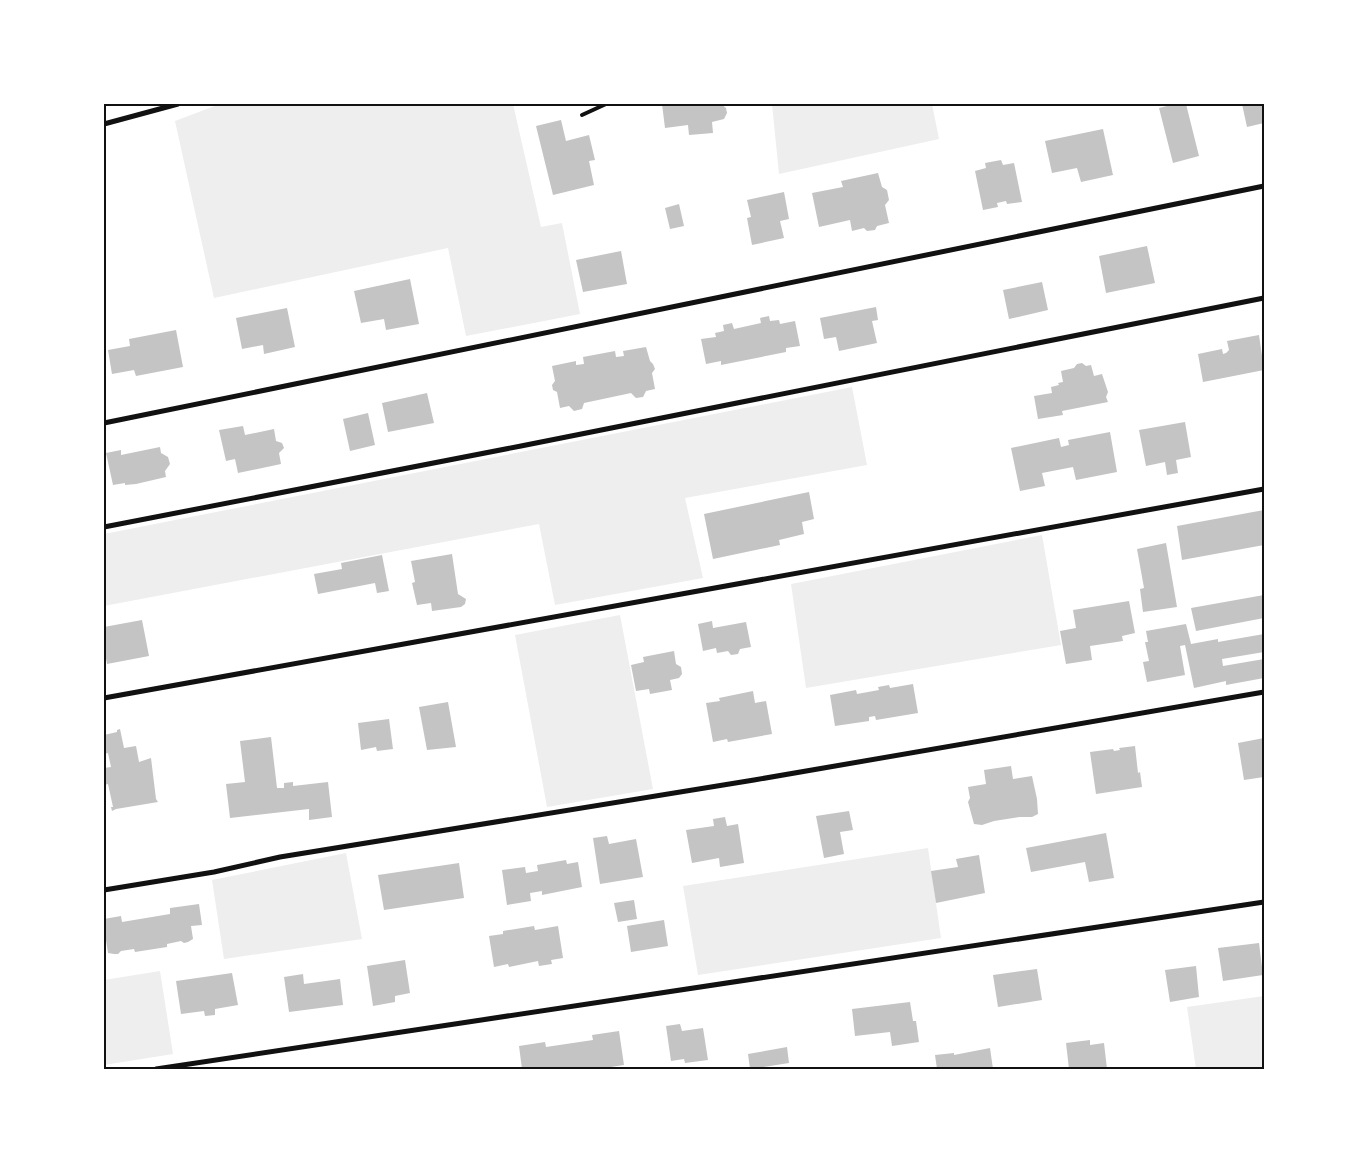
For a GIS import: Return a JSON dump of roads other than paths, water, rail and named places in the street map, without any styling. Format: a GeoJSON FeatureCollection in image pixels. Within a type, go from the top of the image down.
{"type":"FeatureCollection","features":[{"type":"Feature","properties":{"kind":"street"},"geometry":{"type":"LineString","coordinates":[[104,124],[178,104]]}},
{"type":"Feature","properties":{"kind":"street"},"geometry":{"type":"LineString","coordinates":[[104,423],[1264,186]]}},
{"type":"Feature","properties":{"kind":"street"},"geometry":{"type":"LineString","coordinates":[[104,527],[1264,298]]}},
{"type":"Feature","properties":{"kind":"street"},"geometry":{"type":"LineString","coordinates":[[104,698],[1264,489]]}},
{"type":"Feature","properties":{"kind":"street"},"geometry":{"type":"LineString","coordinates":[[104,890],[214,872],[280,857],[745,782],[1264,692]]}},
{"type":"Feature","properties":{"kind":"street"},"geometry":{"type":"LineString","coordinates":[[156,1069],[1264,902]]}},
{"type":"Feature","properties":{"kind":"lane"},"geometry":{"type":"LineString","coordinates":[[582,115],[606,104]]}}]}
